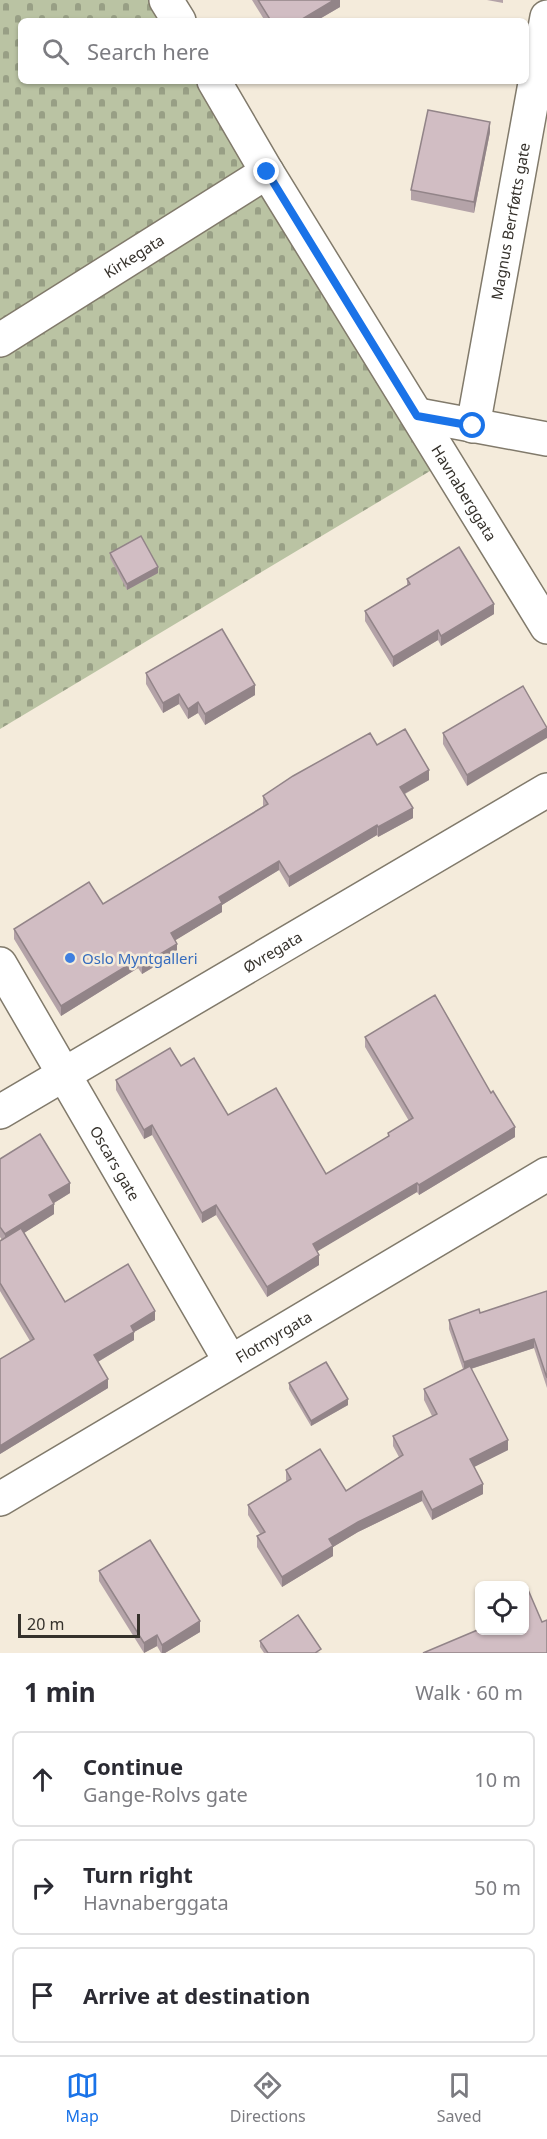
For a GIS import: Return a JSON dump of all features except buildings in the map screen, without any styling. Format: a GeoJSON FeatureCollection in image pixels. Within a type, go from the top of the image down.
{"type":"FeatureCollection","features":[{"type":"Feature","properties":{"kind":"street"},"geometry":{"type":"LineString","coordinates":[[166,0],[177,18]]}},
{"type":"Feature","properties":{"kind":"street","name":"Magnus Berrføtts gate"},"geometry":{"type":"LineString","coordinates":[[473,426],[547,17]]}},
{"type":"Feature","properties":{"kind":"street","name":"Havnaberggata"},"geometry":{"type":"LineString","coordinates":[[216,84],[267,172],[547,627]]}},
{"type":"Feature","properties":{"kind":"street","name":"Kirkegata"},"geometry":{"type":"LineString","coordinates":[[0,340],[267,172]]}},
{"type":"Feature","properties":{"kind":"street"},"geometry":{"type":"LineString","coordinates":[[417,416],[547,439]]}},
{"type":"Feature","properties":{"kind":"street","name":"Øvregata"},"geometry":{"type":"LineString","coordinates":[[0,1113],[547,790]]}},
{"type":"Feature","properties":{"kind":"street","name":"Oscars gate"},"geometry":{"type":"LineString","coordinates":[[0,964],[230,1361]]}},
{"type":"Feature","properties":{"kind":"street","name":"Flotmyrgata"},"geometry":{"type":"LineString","coordinates":[[0,1499],[547,1174]]}},
{"type":"Feature","properties":{"kind":"green space"},"geometry":{"type":"Polygon","coordinates":[[[0,0],[166,0],[177,18],[18,18],[18,84],[216,84],[445,462],[0,729],[0,0]]]}},
{"type":"Feature","properties":{"kind":"place","name":"Oslo Myntgalleri"},"geometry":{"type":"Point","coordinates":[70,958]}},
{"type":"Feature","properties":{"kind":"route"},"geometry":{"type":"LineString","coordinates":[[267,172],[417,416],[473,426]]}}]}
